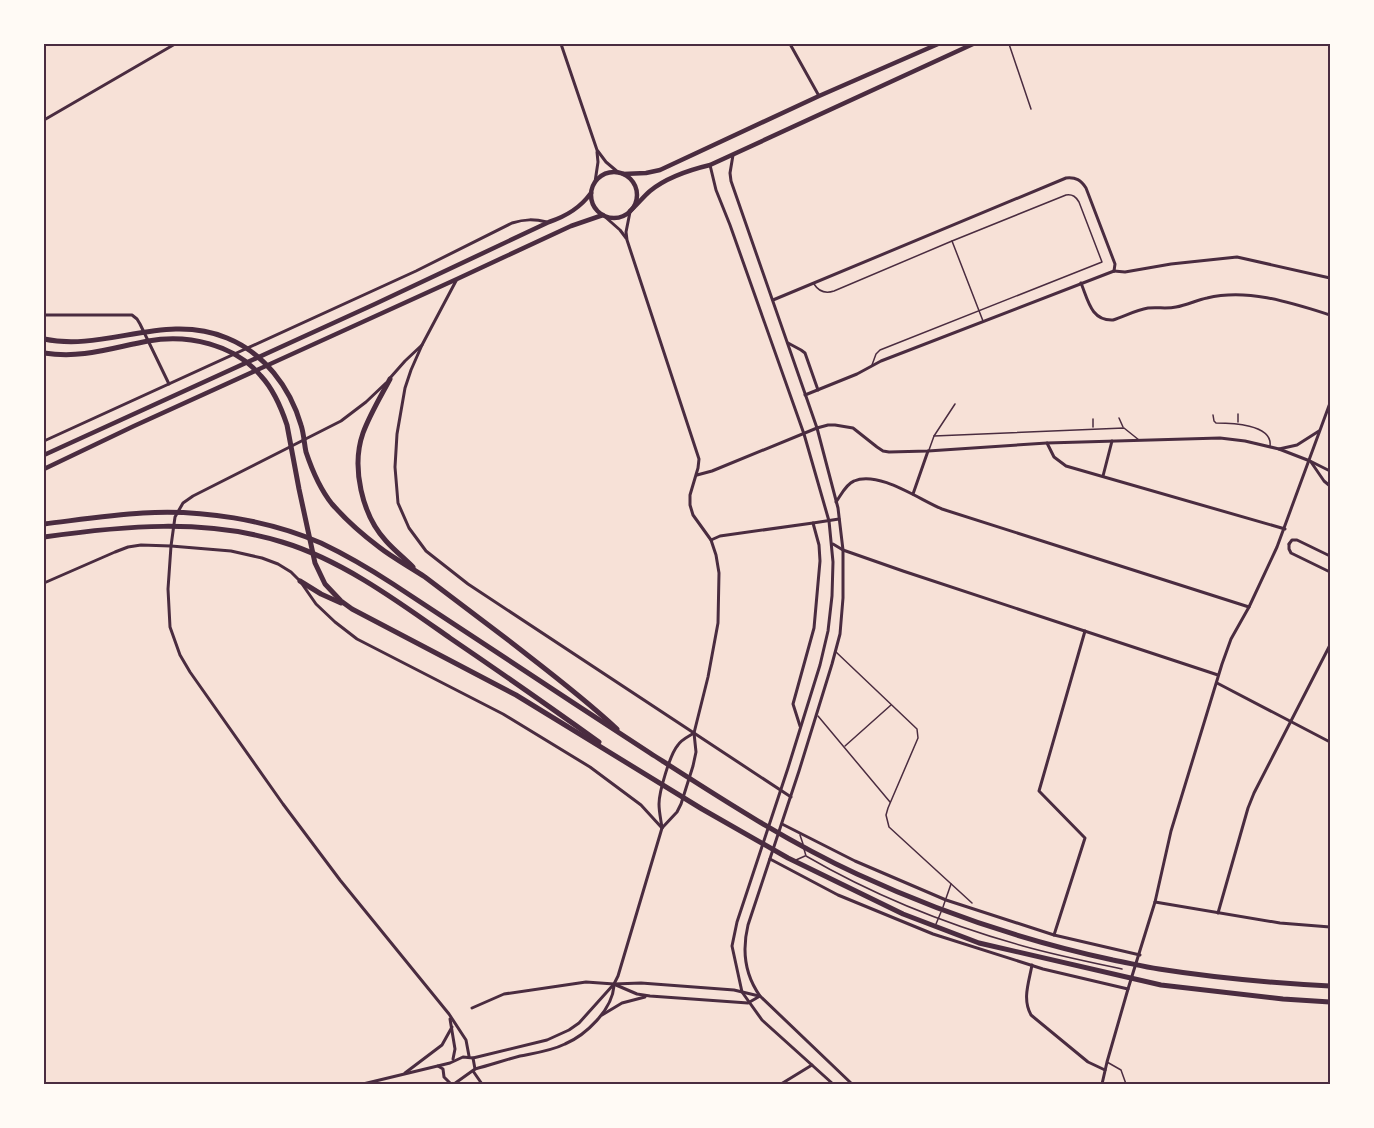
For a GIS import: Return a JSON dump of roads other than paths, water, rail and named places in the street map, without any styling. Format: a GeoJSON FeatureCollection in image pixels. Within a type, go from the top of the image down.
{"type":"FeatureCollection","features":[{"type":"Feature","properties":{"kind":"highway"},"geometry":{"type":"LineString","coordinates":[[44,339],[82,342],[162,329],[193,329],[222,336],[253,352],[279,379],[292,401],[301,425],[311,467],[321,488],[333,505],[380,548],[423,576],[595,708],[630,740]]}},
{"type":"Feature","properties":{"kind":"highway"},"geometry":{"type":"LineString","coordinates":[[44,353],[85,355],[148,341],[183,339],[202,341],[216,346],[252,367],[273,393],[287,425],[309,540],[320,575],[333,593],[352,609]]}},
{"type":"Feature","properties":{"kind":"highway"},"geometry":{"type":"LineString","coordinates":[[390,379],[362,435],[358,461],[360,483],[373,523],[386,541],[423,576]]}},
{"type":"Feature","properties":{"kind":"highway"},"geometry":{"type":"LineString","coordinates":[[44,524],[145,513],[198,514],[239,518],[285,530],[321,543],[356,561],[714,795],[798,844],[915,899],[1034,941],[1156,969],[1218,978],[1330,986]]}},
{"type":"Feature","properties":{"kind":"highway"},"geometry":{"type":"LineString","coordinates":[[44,537],[149,526],[199,527],[234,531],[282,542],[349,572],[389,595],[638,768]]}},
{"type":"Feature","properties":{"kind":"highway"},"geometry":{"type":"LineString","coordinates":[[300,581],[516,695],[702,809],[788,858],[903,914],[979,942],[1161,985],[1330,1002]]}},
{"type":"Feature","properties":{"kind":"street"},"geometry":{"type":"LineString","coordinates":[[44,120],[175,44]]}},
{"type":"Feature","properties":{"kind":"street"},"geometry":{"type":"LineString","coordinates":[[44,455],[564,217],[579,208],[591,193],[596,182],[597,150],[561,44]]}},
{"type":"Feature","properties":{"kind":"street"},"geometry":{"type":"LineString","coordinates":[[790,44],[819,96]]}},
{"type":"Feature","properties":{"kind":"street"},"geometry":{"type":"LineString","coordinates":[[596,182],[605,174],[612,172],[646,173],[660,170],[938,44]]}},
{"type":"Feature","properties":{"kind":"street"},"geometry":{"type":"LineString","coordinates":[[44,469],[571,226],[603,215],[611,218],[620,217],[663,182],[690,170],[710,165],[974,44]]}},
{"type":"Feature","properties":{"kind":"street"},"geometry":{"type":"LineString","coordinates":[[597,150],[606,162],[629,178],[636,188],[636,200],[627,224],[627,240]]}},
{"type":"Feature","properties":{"kind":"street"},"geometry":{"type":"LineString","coordinates":[[733,154],[731,181],[817,428],[836,502],[843,550],[840,634],[817,714],[744,941],[746,960],[749,976],[760,996],[852,1084]]}},
{"type":"Feature","properties":{"kind":"street"},"geometry":{"type":"LineString","coordinates":[[710,165],[804,434],[829,521],[832,544],[832,596],[828,631],[820,665],[734,932],[732,946],[742,992],[748,1003],[762,1020],[833,1084]]}},
{"type":"Feature","properties":{"kind":"street"},"geometry":{"type":"LineString","coordinates":[[772,300],[1071,177],[1079,179],[1086,188],[1115,264],[1114,271]]}},
{"type":"Feature","properties":{"kind":"street"},"geometry":{"type":"LineString","coordinates":[[591,193],[594,206],[620,230],[627,240],[697,451],[699,459],[690,495],[690,505],[693,515],[711,540],[719,573],[718,623],[694,734],[696,752],[693,766],[681,804],[677,812],[662,828]]}},
{"type":"Feature","properties":{"kind":"street"},"geometry":{"type":"LineString","coordinates":[[44,441],[416,271],[512,223],[532,219],[549,222]]}},
{"type":"Feature","properties":{"kind":"street"},"geometry":{"type":"LineString","coordinates":[[806,395],[881,361],[1114,271],[1125,272],[1171,264],[1237,257],[1330,278]]}},
{"type":"Feature","properties":{"kind":"street"},"geometry":{"type":"LineString","coordinates":[[458,279],[422,345],[405,388],[397,434],[395,467],[398,503],[409,528],[426,552],[468,584],[791,797]]}},
{"type":"Feature","properties":{"kind":"street"},"geometry":{"type":"LineString","coordinates":[[1082,283],[1094,312],[1101,319],[1107,320],[1148,308],[1168,308],[1208,298],[1228,296],[1267,298],[1330,315]]}},
{"type":"Feature","properties":{"kind":"street"},"geometry":{"type":"LineString","coordinates":[[44,315],[132,315],[140,324],[169,384]]}},
{"type":"Feature","properties":{"kind":"street"},"geometry":{"type":"LineString","coordinates":[[787,343],[805,353],[818,390]]}},
{"type":"Feature","properties":{"kind":"street"},"geometry":{"type":"LineString","coordinates":[[422,345],[366,402],[340,421],[188,500],[180,507],[175,517],[171,546],[168,589],[170,627],[180,655],[190,672],[283,804],[340,880],[449,1014],[466,1040],[474,1060],[474,1070],[482,1084]]}},
{"type":"Feature","properties":{"kind":"street"},"geometry":{"type":"LineString","coordinates":[[1102,1084],[1155,902],[1171,831],[1226,651],[1285,529],[1330,403]]}},
{"type":"Feature","properties":{"kind":"street"},"geometry":{"type":"LineString","coordinates":[[696,475],[712,471],[817,428],[835,425],[853,428],[883,451],[928,451],[1047,443],[1234,438],[1279,449],[1330,471]]}},
{"type":"Feature","properties":{"kind":"street"},"geometry":{"type":"LineString","coordinates":[[1279,449],[1297,445],[1321,430]]}},
{"type":"Feature","properties":{"kind":"street"},"geometry":{"type":"LineString","coordinates":[[1103,476],[1112,441]]}},
{"type":"Feature","properties":{"kind":"street"},"geometry":{"type":"LineString","coordinates":[[1047,443],[1054,457],[1061,464],[1285,529]]}},
{"type":"Feature","properties":{"kind":"street"},"geometry":{"type":"LineString","coordinates":[[913,494],[928,451]]}},
{"type":"Feature","properties":{"kind":"street"},"geometry":{"type":"LineString","coordinates":[[1310,461],[1330,486]]}},
{"type":"Feature","properties":{"kind":"street"},"geometry":{"type":"LineString","coordinates":[[836,502],[849,484],[854,481],[860,479],[883,482],[897,486],[942,509],[1249,607]]}},
{"type":"Feature","properties":{"kind":"street"},"geometry":{"type":"LineString","coordinates":[[711,540],[720,536],[839,519]]}},
{"type":"Feature","properties":{"kind":"street"},"geometry":{"type":"LineString","coordinates":[[800,726],[793,704],[814,628],[820,566],[819,545],[813,524]]}},
{"type":"Feature","properties":{"kind":"street"},"geometry":{"type":"LineString","coordinates":[[1330,556],[1297,540],[1292,540],[1289,544],[1291,553],[1330,572]]}},
{"type":"Feature","properties":{"kind":"street"},"geometry":{"type":"LineString","coordinates":[[832,544],[903,572],[1218,675]]}},
{"type":"Feature","properties":{"kind":"street"},"geometry":{"type":"LineString","coordinates":[[44,583],[128,547],[141,545],[231,551],[278,564],[300,581],[315,604],[357,639],[503,714],[590,767],[641,804],[662,828]]}},
{"type":"Feature","properties":{"kind":"street"},"geometry":{"type":"LineString","coordinates":[[1054,934],[1085,838],[1039,791],[1085,631]]}},
{"type":"Feature","properties":{"kind":"street"},"geometry":{"type":"LineString","coordinates":[[1218,913],[1254,793],[1330,645]]}},
{"type":"Feature","properties":{"kind":"street"},"geometry":{"type":"LineString","coordinates":[[1217,683],[1330,742]]}},
{"type":"Feature","properties":{"kind":"street"},"geometry":{"type":"LineString","coordinates":[[363,1084],[451,1062],[462,1057],[547,1040],[579,1023],[614,984],[622,966],[662,828],[660,794],[677,745],[694,734]]}},
{"type":"Feature","properties":{"kind":"street"},"geometry":{"type":"LineString","coordinates":[[782,824],[855,861],[946,900],[1054,934],[1140,955]]}},
{"type":"Feature","properties":{"kind":"street"},"geometry":{"type":"LineString","coordinates":[[770,859],[838,895],[933,934],[1032,965],[1128,989]]}},
{"type":"Feature","properties":{"kind":"street"},"geometry":{"type":"LineString","coordinates":[[1155,902],[1280,923],[1330,927]]}},
{"type":"Feature","properties":{"kind":"street"},"geometry":{"type":"LineString","coordinates":[[1032,965],[1026,997],[1030,1015],[1088,1062],[1105,1070]]}},
{"type":"Feature","properties":{"kind":"street"},"geometry":{"type":"LineString","coordinates":[[472,1008],[504,994],[586,982],[641,983],[742,992],[760,996]]}},
{"type":"Feature","properties":{"kind":"street"},"geometry":{"type":"LineString","coordinates":[[614,984],[634,993],[650,996],[748,1003],[760,996]]}},
{"type":"Feature","properties":{"kind":"street"},"geometry":{"type":"LineString","coordinates":[[601,1015],[614,994],[614,984]]}},
{"type":"Feature","properties":{"kind":"street"},"geometry":{"type":"LineString","coordinates":[[436,1066],[441,1068],[444,1077],[453,1084],[474,1070],[567,1044],[601,1015],[622,1003],[650,996]]}},
{"type":"Feature","properties":{"kind":"street"},"geometry":{"type":"LineString","coordinates":[[444,1072],[456,1049],[449,1014]]}},
{"type":"Feature","properties":{"kind":"street"},"geometry":{"type":"LineString","coordinates":[[404,1074],[442,1045],[452,1027]]}},
{"type":"Feature","properties":{"kind":"street"},"geometry":{"type":"LineString","coordinates":[[781,1084],[812,1065]]}},
{"type":"Feature","properties":{"kind":"lane"},"geometry":{"type":"LineString","coordinates":[[1009,44],[1031,109]]}},
{"type":"Feature","properties":{"kind":"lane"},"geometry":{"type":"LineString","coordinates":[[813,284],[819,290],[829,292],[1066,195],[1073,195],[1080,202],[1102,263],[880,350],[872,366]]}},
{"type":"Feature","properties":{"kind":"lane"},"geometry":{"type":"LineString","coordinates":[[951,241],[983,322]]}},
{"type":"Feature","properties":{"kind":"lane"},"geometry":{"type":"LineString","coordinates":[[928,451],[934,436],[955,404]]}},
{"type":"Feature","properties":{"kind":"lane"},"geometry":{"type":"LineString","coordinates":[[1238,414],[1238,424]]}},
{"type":"Feature","properties":{"kind":"lane"},"geometry":{"type":"LineString","coordinates":[[1213,415],[1216,423],[1238,424],[1254,428],[1268,436],[1269,446]]}},
{"type":"Feature","properties":{"kind":"lane"},"geometry":{"type":"LineString","coordinates":[[1119,418],[1124,428],[1140,440]]}},
{"type":"Feature","properties":{"kind":"lane"},"geometry":{"type":"LineString","coordinates":[[1093,419],[1093,429]]}},
{"type":"Feature","properties":{"kind":"lane"},"geometry":{"type":"LineString","coordinates":[[934,436],[1124,428]]}},
{"type":"Feature","properties":{"kind":"lane"},"geometry":{"type":"LineString","coordinates":[[835,652],[917,729],[919,736],[886,815],[889,827],[972,903]]}},
{"type":"Feature","properties":{"kind":"lane"},"geometry":{"type":"LineString","coordinates":[[844,746],[891,704]]}},
{"type":"Feature","properties":{"kind":"lane"},"geometry":{"type":"LineString","coordinates":[[817,714],[891,802]]}},
{"type":"Feature","properties":{"kind":"lane"},"geometry":{"type":"LineString","coordinates":[[799,832],[806,855],[828,869],[928,915],[1022,946],[1122,969]]}},
{"type":"Feature","properties":{"kind":"lane"},"geometry":{"type":"LineString","coordinates":[[782,866],[806,855]]}},
{"type":"Feature","properties":{"kind":"lane"},"geometry":{"type":"LineString","coordinates":[[933,934],[951,884]]}},
{"type":"Feature","properties":{"kind":"lane"},"geometry":{"type":"LineString","coordinates":[[1119,978],[1125,961]]}},
{"type":"Feature","properties":{"kind":"lane"},"geometry":{"type":"LineString","coordinates":[[1107,1062],[1121,1070],[1126,1084]]}}]}
